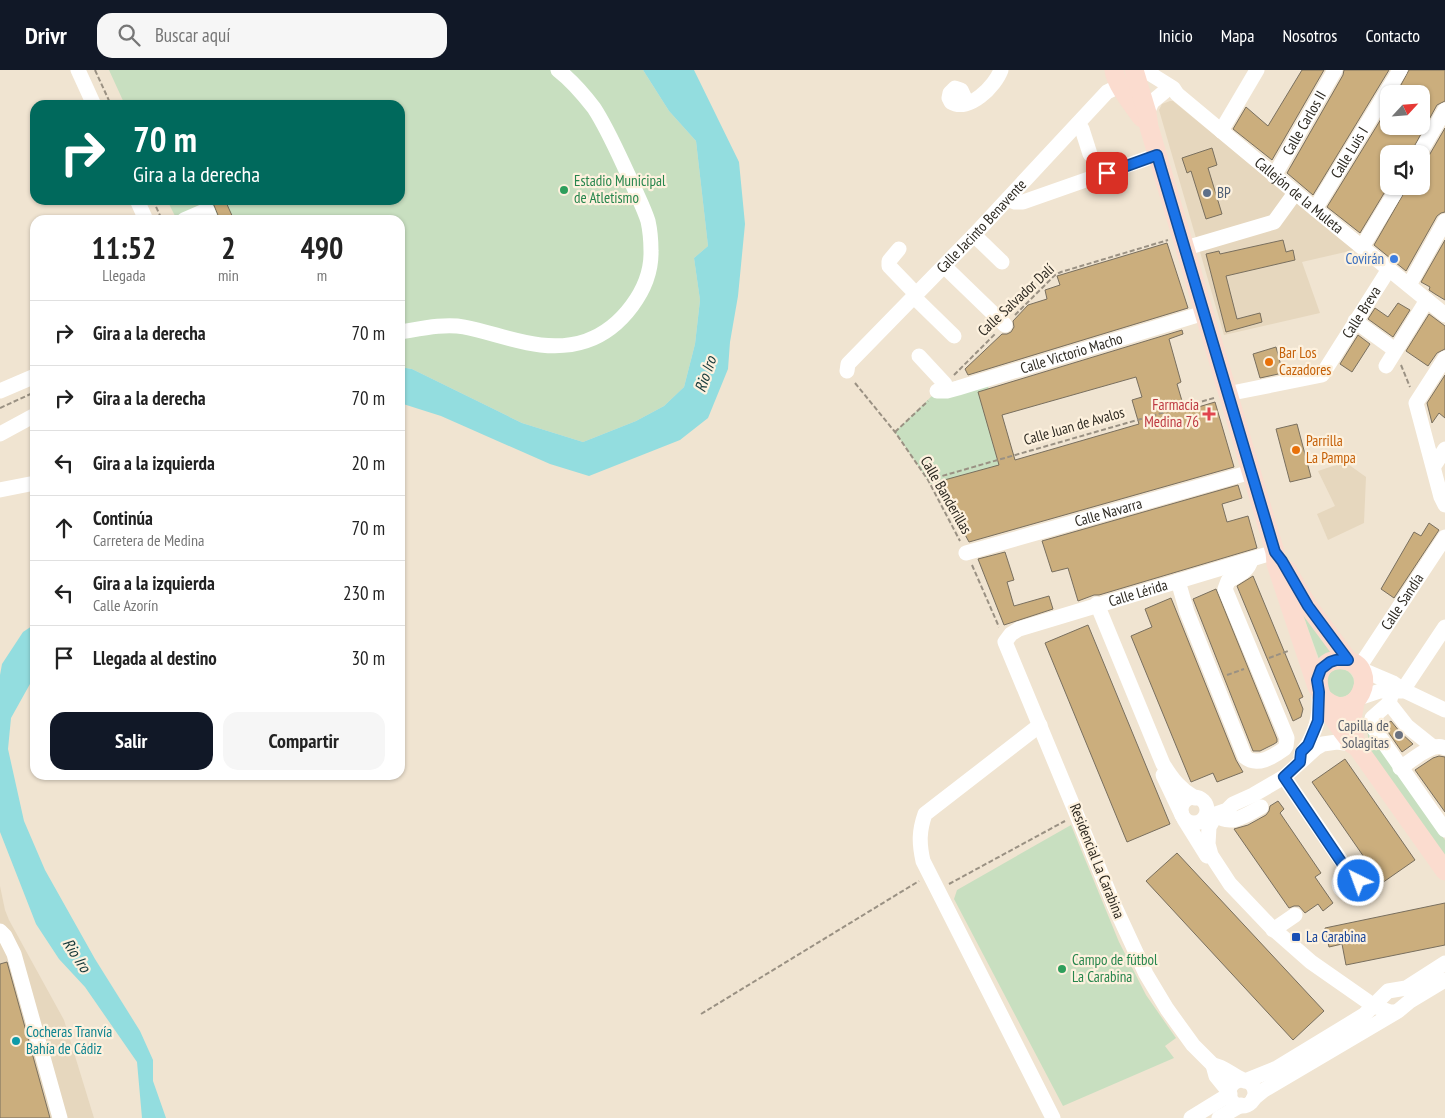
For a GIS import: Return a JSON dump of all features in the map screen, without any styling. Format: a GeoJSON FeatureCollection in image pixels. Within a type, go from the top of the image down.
{"type":"FeatureCollection","features":[{"type":"Feature","properties":{"kind":"main road"},"geometry":{"type":"LineString","coordinates":[[1128,75],[1148,120],[1275,552],[1276,564],[1320,692],[1336,720],[1445,872]]}},
{"type":"Feature","properties":{"kind":"main road"},"geometry":{"type":"LineString","coordinates":[[1275,552],[1308,606],[1363,674],[1364,687],[1354,702],[1351,725],[1355,745]]}},
{"type":"Feature","properties":{"kind":"main road"},"geometry":{"type":"LineString","coordinates":[[1354,702],[1343,706],[1332,705],[1320,692],[1318,675],[1325,665],[1336,660],[1355,665]]}},
{"type":"Feature","properties":{"kind":"street"},"geometry":{"type":"LineString","coordinates":[[78,70],[92,100]]}},
{"type":"Feature","properties":{"kind":"street"},"geometry":{"type":"LineString","coordinates":[[405,331],[432,327],[462,326],[531,344],[560,346],[586,341],[610,328],[630,309],[645,282],[651,252],[648,222],[617,150],[594,108],[567,77],[558,70]]}},
{"type":"Feature","properties":{"kind":"street"},"geometry":{"type":"LineString","coordinates":[[967,103],[984,93],[994,83],[1001,70]]}},
{"type":"Feature","properties":{"kind":"street"},"geometry":{"type":"LineString","coordinates":[[1221,131],[1257,70]]}},
{"type":"Feature","properties":{"kind":"street","name":"Calle Carlos II"},"geometry":{"type":"LineString","coordinates":[[1274,176],[1335,70]]}},
{"type":"Feature","properties":{"kind":"street","name":"Calle Luis I"},"geometry":{"type":"LineString","coordinates":[[1315,209],[1400,70]]}},
{"type":"Feature","properties":{"kind":"street","name":"Callejón de la Muleta"},"geometry":{"type":"LineString","coordinates":[[1128,75],[1171,93],[1221,131],[1445,315]]}},
{"type":"Feature","properties":{"kind":"street","name":"Calle Jacinto Benavente"},"geometry":{"type":"LineString","coordinates":[[847,370],[848,364],[974,236],[1108,92],[1128,75]]}},
{"type":"Feature","properties":{"kind":"street"},"geometry":{"type":"LineString","coordinates":[[1148,120],[1152,102],[1171,93]]}},
{"type":"Feature","properties":{"kind":"street"},"geometry":{"type":"LineString","coordinates":[[1424,145],[1445,110]]}},
{"type":"Feature","properties":{"kind":"street"},"geometry":{"type":"LineString","coordinates":[[1077,125],[1082,129],[1090,154]]}},
{"type":"Feature","properties":{"kind":"street"},"geometry":{"type":"LineString","coordinates":[[1008,199],[1022,202],[1157,155]]}},
{"type":"Feature","properties":{"kind":"street"},"geometry":{"type":"LineString","coordinates":[[1184,242],[1274,222],[1295,193]]}},
{"type":"Feature","properties":{"kind":"street"},"geometry":{"type":"LineString","coordinates":[[1362,247],[1394,195]]}},
{"type":"Feature","properties":{"kind":"street"},"geometry":{"type":"LineString","coordinates":[[196,215],[207,210],[209,215]]}},
{"type":"Feature","properties":{"kind":"street"},"geometry":{"type":"LineString","coordinates":[[1409,285],[1445,222]]}},
{"type":"Feature","properties":{"kind":"street"},"geometry":{"type":"LineString","coordinates":[[974,236],[1002,262]]}},
{"type":"Feature","properties":{"kind":"street"},"geometry":{"type":"LineString","coordinates":[[899,249],[889,261],[889,266],[954,336]]}},
{"type":"Feature","properties":{"kind":"street"},"geometry":{"type":"LineString","coordinates":[[944,266],[1005,325]]}},
{"type":"Feature","properties":{"kind":"street","name":"Calle Breva"},"geometry":{"type":"LineString","coordinates":[[1227,394],[1322,375],[1389,269]]}},
{"type":"Feature","properties":{"kind":"street"},"geometry":{"type":"LineString","coordinates":[[1386,366],[1427,300]]}},
{"type":"Feature","properties":{"kind":"street","name":"Calle Victorio Macho"},"geometry":{"type":"LineString","coordinates":[[941,387],[947,391],[958,388],[1204,313]]}},
{"type":"Feature","properties":{"kind":"street"},"geometry":{"type":"LineString","coordinates":[[1355,321],[1396,350]]}},
{"type":"Feature","properties":{"kind":"street"},"geometry":{"type":"LineString","coordinates":[[918,356],[941,387]]}},
{"type":"Feature","properties":{"kind":"street"},"geometry":{"type":"LineString","coordinates":[[1445,358],[1416,403],[1445,505]]}},
{"type":"Feature","properties":{"kind":"street"},"geometry":{"type":"LineString","coordinates":[[0,391],[30,378]]}},
{"type":"Feature","properties":{"kind":"street"},"geometry":{"type":"LineString","coordinates":[[0,434],[30,418]]}},
{"type":"Feature","properties":{"kind":"street"},"geometry":{"type":"LineString","coordinates":[[1434,466],[1445,449]]}},
{"type":"Feature","properties":{"kind":"street","name":"Calle Navarra"},"geometry":{"type":"LineString","coordinates":[[966,553],[1251,472]]}},
{"type":"Feature","properties":{"kind":"street"},"geometry":{"type":"LineString","coordinates":[[0,490],[30,484]]}},
{"type":"Feature","properties":{"kind":"street","name":"Calle Sandía"},"geometry":{"type":"LineString","coordinates":[[1355,665],[1364,660],[1445,537]]}},
{"type":"Feature","properties":{"kind":"street","name":"Calle Lérida"},"geometry":{"type":"LineString","coordinates":[[1005,642],[1011,634],[1019,629],[1275,552]]}},
{"type":"Feature","properties":{"kind":"street"},"geometry":{"type":"LineString","coordinates":[[1178,581],[1187,612],[1245,757],[1251,762],[1259,762],[1284,749],[1287,738],[1225,589],[1228,581],[1247,570],[1251,560]]}},
{"type":"Feature","properties":{"kind":"street"},"geometry":{"type":"LineString","coordinates":[[1097,604],[1163,764],[1174,782],[1184,791],[1203,802],[1212,820],[1208,834],[1211,856],[1230,884],[1274,930],[1311,962],[1354,991],[1358,997],[1389,1002]]}},
{"type":"Feature","properties":{"kind":"street"},"geometry":{"type":"LineString","coordinates":[[1445,626],[1395,695],[1374,716],[1371,723],[1400,768],[1445,830]]}},
{"type":"Feature","properties":{"kind":"street","name":"Residencial La Carabina"},"geometry":{"type":"LineString","coordinates":[[1005,642],[1115,908],[1146,974],[1167,1009],[1193,1045],[1212,1065],[1216,1076],[1230,1093]]}},
{"type":"Feature","properties":{"kind":"street"},"geometry":{"type":"LineString","coordinates":[[1355,665],[1393,683],[1395,695],[1407,726],[1439,747],[1400,768]]}},
{"type":"Feature","properties":{"kind":"street"},"geometry":{"type":"LineString","coordinates":[[1233,804],[1191,798],[1184,802],[1182,806],[1183,817],[1188,822],[1196,823],[1227,810],[1233,804],[1253,796],[1284,777],[1316,748],[1336,720],[1354,702],[1380,691],[1445,710]]}},
{"type":"Feature","properties":{"kind":"street"},"geometry":{"type":"LineString","coordinates":[[1300,762],[1301,752],[1308,745],[1318,721],[1320,692]]}},
{"type":"Feature","properties":{"kind":"street"},"geometry":{"type":"LineString","coordinates":[[1040,726],[925,814],[920,829],[919,845],[923,861],[1054,1118]]}},
{"type":"Feature","properties":{"kind":"street"},"geometry":{"type":"LineString","coordinates":[[1316,748],[1331,742],[1355,745]]}},
{"type":"Feature","properties":{"kind":"street"},"geometry":{"type":"LineString","coordinates":[[1163,764],[1161,770],[1175,803],[1208,858],[1216,864]]}},
{"type":"Feature","properties":{"kind":"street"},"geometry":{"type":"LineString","coordinates":[[1284,777],[1344,866],[1347,874]]}},
{"type":"Feature","properties":{"kind":"street"},"geometry":{"type":"LineString","coordinates":[[1210,816],[1225,820],[1238,819],[1261,807]]}},
{"type":"Feature","properties":{"kind":"street"},"geometry":{"type":"LineString","coordinates":[[1274,930],[1295,915]]}},
{"type":"Feature","properties":{"kind":"street"},"geometry":{"type":"LineString","coordinates":[[0,931],[5,936],[14,954],[60,1118]]}},
{"type":"Feature","properties":{"kind":"street"},"geometry":{"type":"LineString","coordinates":[[1219,1118],[1247,1102],[1406,988],[1445,964]]}},
{"type":"Feature","properties":{"kind":"street"},"geometry":{"type":"LineString","coordinates":[[1247,1102],[1234,1102],[1230,1093],[1232,1085],[1277,1068],[1389,1002],[1445,980]]}},
{"type":"Feature","properties":{"kind":"street"},"geometry":{"type":"LineString","coordinates":[[1349,1024],[1355,1008],[1354,991]]}},
{"type":"Feature","properties":{"kind":"street","name":"Residencial La Carabina"},"geometry":{"type":"LineString","coordinates":[[1212,1065],[1221,1067],[1231,1075],[1244,1080]]}},
{"type":"Feature","properties":{"kind":"street"},"geometry":{"type":"LineString","coordinates":[[1244,1080],[1254,1088],[1247,1102]]}},
{"type":"Feature","properties":{"kind":"street"},"geometry":{"type":"LineString","coordinates":[[1191,1118],[1230,1093]]}},
{"type":"Feature","properties":{"kind":"path"},"geometry":{"type":"LineString","coordinates":[[95,70],[109,100]]}},
{"type":"Feature","properties":{"kind":"path","name":"Calle Salvador Dalí"},"geometry":{"type":"LineString","coordinates":[[895,432],[1055,275],[1184,242]]}},
{"type":"Feature","properties":{"kind":"path"},"geometry":{"type":"LineString","coordinates":[[1396,350],[1416,403]]}},
{"type":"Feature","properties":{"kind":"path","name":"Calle Banderillas"},"geometry":{"type":"LineString","coordinates":[[847,370],[851,378],[895,432],[928,480],[966,553],[1005,642]]}},
{"type":"Feature","properties":{"kind":"path"},"geometry":{"type":"LineString","coordinates":[[0,408],[30,394]]}},
{"type":"Feature","properties":{"kind":"path","name":"Calle Juan de Avalos"},"geometry":{"type":"LineString","coordinates":[[928,480],[1227,394]]}},
{"type":"Feature","properties":{"kind":"path"},"geometry":{"type":"LineString","coordinates":[[938,890],[1077,814]]}},
{"type":"Feature","properties":{"kind":"path"},"geometry":{"type":"LineString","coordinates":[[701,1014],[930,875]]}},
{"type":"Feature","properties":{"kind":"shaded area"},"geometry":{"type":"Polygon","coordinates":[[[1173,101],[1354,250],[1302,262],[1320,313],[1224,335],[1159,110],[1162,104],[1173,101]]]}},
{"type":"Feature","properties":{"kind":"shaded area"},"geometry":{"type":"Polygon","coordinates":[[[1345,462],[1366,477],[1364,523],[1328,540],[1317,514],[1335,506],[1318,471],[1345,462]]]}},
{"type":"Feature","properties":{"kind":"shaded area"},"geometry":{"type":"Polygon","coordinates":[[[0,886],[9,920],[64,1020],[94,1118],[0,1118],[0,886]]]}},
{"type":"Feature","properties":{"kind":"green space"},"geometry":{"type":"Polygon","coordinates":[[[109,70],[643,70],[669,111],[696,141],[708,246],[694,258],[700,300],[695,344],[684,387],[664,406],[636,421],[583,442],[522,423],[412,369],[405,368],[405,215],[174,215],[170,205],[405,205],[405,100],[123,100],[109,70]]]}},
{"type":"Feature","properties":{"kind":"green space"},"geometry":{"type":"Polygon","coordinates":[[[986,380],[1009,456],[1003,465],[931,484],[895,432],[937,391],[986,380]]]}},
{"type":"Feature","properties":{"kind":"green space"},"geometry":{"type":"Polygon","coordinates":[[[1301,609],[1332,653],[1320,662],[1301,609]]]}},
{"type":"Feature","properties":{"kind":"green space"},"geometry":{"type":"Polygon","coordinates":[[[1340,669],[1350,673],[1354,683],[1350,693],[1340,697],[1330,693],[1326,683],[1330,673],[1340,669]]]}},
{"type":"Feature","properties":{"kind":"green space"},"geometry":{"type":"Polygon","coordinates":[[[1367,729],[1445,840],[1445,858],[1370,750],[1367,729]]]}},
{"type":"Feature","properties":{"kind":"green space","name":"Campo de fútbol La Carabina"},"geometry":{"type":"Polygon","coordinates":[[[1071,825],[1119,942],[1146,995],[1176,1038],[1165,1046],[1174,1058],[1063,1106],[954,899],[957,890],[1071,825]]]}},
{"type":"Feature","properties":{"kind":"water","name":"Rio Iro"},"geometry":{"type":"Polygon","coordinates":[[[643,70],[694,70],[739,162],[745,224],[738,296],[730,342],[728,369],[708,418],[680,440],[589,476],[550,464],[441,416],[405,405],[405,368],[412,369],[522,423],[583,442],[636,421],[664,406],[684,387],[695,344],[700,300],[694,258],[708,246],[696,141],[669,111],[643,70]]]}},
{"type":"Feature","properties":{"kind":"water","name":"Rio Iro"},"geometry":{"type":"Polygon","coordinates":[[[30,627],[30,684],[11,718],[8,749],[24,821],[45,870],[95,959],[140,1031],[153,1060],[153,1081],[166,1118],[142,1118],[137,1062],[85,987],[59,959],[36,924],[0,832],[0,675],[2,664],[23,632],[30,627]]]}},
{"type":"Feature","properties":{"kind":"building"},"geometry":{"type":"Polygon","coordinates":[[[1302,70],[1324,70],[1272,160],[1233,129],[1246,107],[1268,126],[1302,70]]]}},
{"type":"Feature","properties":{"kind":"building"},"geometry":{"type":"Polygon","coordinates":[[[1344,70],[1389,70],[1313,195],[1287,173],[1343,75],[1344,70]]]}},
{"type":"Feature","properties":{"kind":"building"},"geometry":{"type":"Polygon","coordinates":[[[1409,70],[1445,70],[1445,101],[1437,105],[1430,118],[1430,85],[1401,85],[1409,70]]]}},
{"type":"Feature","properties":{"kind":"building"},"geometry":{"type":"Polygon","coordinates":[[[1380,121],[1380,135],[1420,135],[1415,145],[1380,145],[1380,195],[1383,195],[1360,233],[1327,207],[1380,121]]]}},
{"type":"Feature","properties":{"kind":"building"},"geometry":{"type":"Polygon","coordinates":[[[1445,128],[1445,212],[1437,216],[1406,271],[1374,245],[1403,195],[1430,195],[1430,154],[1445,128]]]}},
{"type":"Feature","properties":{"kind":"building","name":"BP"},"geometry":{"type":"Polygon","coordinates":[[[1212,148],[1217,165],[1208,168],[1222,214],[1206,219],[1191,171],[1187,173],[1182,158],[1212,148]]]}},
{"type":"Feature","properties":{"kind":"building"},"geometry":{"type":"Polygon","coordinates":[[[214,205],[227,205],[232,215],[218,215],[214,205]]]}},
{"type":"Feature","properties":{"kind":"building"},"geometry":{"type":"Polygon","coordinates":[[[1283,240],[1286,252],[1293,250],[1295,260],[1226,276],[1237,319],[1260,313],[1262,322],[1226,332],[1206,254],[1219,251],[1220,254],[1283,240]]]}},
{"type":"Feature","properties":{"kind":"building"},"geometry":{"type":"Polygon","coordinates":[[[1445,240],[1445,300],[1429,290],[1430,287],[1421,282],[1445,240]]]}},
{"type":"Feature","properties":{"kind":"building"},"geometry":{"type":"Polygon","coordinates":[[[1167,243],[1188,308],[968,375],[965,369],[1002,334],[1011,332],[1014,327],[1013,321],[1028,305],[1047,299],[1045,290],[1060,285],[1057,276],[1167,243]]]}},
{"type":"Feature","properties":{"kind":"building"},"geometry":{"type":"Polygon","coordinates":[[[1398,303],[1410,310],[1393,337],[1368,319],[1375,308],[1388,317],[1398,303]]]}},
{"type":"Feature","properties":{"kind":"building"},"geometry":{"type":"Polygon","coordinates":[[[1429,314],[1445,326],[1445,349],[1437,353],[1428,366],[1406,351],[1429,314]]]}},
{"type":"Feature","properties":{"kind":"building"},"geometry":{"type":"Polygon","coordinates":[[[1182,330],[1183,334],[1169,339],[1181,382],[1177,384],[1185,411],[1215,402],[1234,467],[969,542],[937,482],[999,465],[978,392],[1182,330]],[[1136,377],[1002,415],[1015,460],[1139,424],[1132,400],[1142,397],[1136,377]]]}},
{"type":"Feature","properties":{"kind":"building"},"geometry":{"type":"Polygon","coordinates":[[[1358,335],[1370,344],[1352,372],[1340,364],[1358,335]]]}},
{"type":"Feature","properties":{"kind":"building"},"geometry":{"type":"Polygon","coordinates":[[[1276,347],[1283,373],[1260,378],[1253,354],[1276,347]]]}},
{"type":"Feature","properties":{"kind":"building"},"geometry":{"type":"Polygon","coordinates":[[[1445,375],[1445,418],[1439,413],[1432,423],[1427,403],[1445,375]]]}},
{"type":"Feature","properties":{"kind":"building"},"geometry":{"type":"Polygon","coordinates":[[[1297,424],[1311,477],[1290,482],[1276,429],[1297,424]]]}},
{"type":"Feature","properties":{"kind":"building"},"geometry":{"type":"Polygon","coordinates":[[[1238,485],[1242,498],[1222,504],[1227,522],[1248,516],[1257,548],[1078,601],[1068,568],[1052,572],[1042,541],[1238,485]]]}},
{"type":"Feature","properties":{"kind":"building"},"geometry":{"type":"Polygon","coordinates":[[[1429,523],[1439,530],[1394,598],[1381,589],[1414,532],[1421,536],[1429,523]]]}},
{"type":"Feature","properties":{"kind":"building"},"geometry":{"type":"Polygon","coordinates":[[[1005,552],[1014,580],[1007,582],[1014,606],[1049,596],[1053,609],[1004,625],[978,559],[1005,552]]]}},
{"type":"Feature","properties":{"kind":"building"},"geometry":{"type":"Polygon","coordinates":[[[1253,576],[1303,697],[1299,699],[1303,709],[1301,717],[1293,721],[1237,586],[1253,576]]]}},
{"type":"Feature","properties":{"kind":"building"},"geometry":{"type":"Polygon","coordinates":[[[1216,589],[1277,739],[1277,742],[1260,751],[1253,751],[1193,599],[1216,589]]]}},
{"type":"Feature","properties":{"kind":"building"},"geometry":{"type":"Polygon","coordinates":[[[1171,598],[1236,760],[1243,772],[1217,782],[1213,773],[1191,782],[1131,636],[1152,627],[1145,609],[1171,598]]]}},
{"type":"Feature","properties":{"kind":"building"},"geometry":{"type":"Polygon","coordinates":[[[1088,625],[1170,824],[1127,842],[1045,643],[1088,625]]]}},
{"type":"Feature","properties":{"kind":"building","name":"Capilla de Solagitas"},"geometry":{"type":"Polygon","coordinates":[[[1391,721],[1413,744],[1402,752],[1384,726],[1391,721]]]}},
{"type":"Feature","properties":{"kind":"building"},"geometry":{"type":"Polygon","coordinates":[[[1439,756],[1445,757],[1445,812],[1415,770],[1439,756]]]}},
{"type":"Feature","properties":{"kind":"building"},"geometry":{"type":"Polygon","coordinates":[[[1345,759],[1415,860],[1382,883],[1312,782],[1345,759]]]}},
{"type":"Feature","properties":{"kind":"building"},"geometry":{"type":"Polygon","coordinates":[[[1278,801],[1284,809],[1280,813],[1321,873],[1315,877],[1333,903],[1323,911],[1318,904],[1305,913],[1299,906],[1289,908],[1234,829],[1248,825],[1266,815],[1270,806],[1278,801]]]}},
{"type":"Feature","properties":{"kind":"building"},"geometry":{"type":"Polygon","coordinates":[[[1177,853],[1324,1011],[1293,1040],[1146,881],[1177,853]]]}},
{"type":"Feature","properties":{"kind":"building"},"geometry":{"type":"Polygon","coordinates":[[[1445,903],[1445,945],[1346,965],[1342,944],[1329,947],[1325,928],[1445,903]]]}},
{"type":"Feature","properties":{"kind":"building","name":"Cocheras Tranvía Bahía de Cádiz"},"geometry":{"type":"Polygon","coordinates":[[[7,962],[50,1118],[0,1118],[0,964],[7,962]]]}},
{"type":"Feature","properties":{"kind":"place","name":"Estadio Municipal de Atletismo"},"geometry":{"type":"Point","coordinates":[564,190]}},
{"type":"Feature","properties":{"kind":"place","name":"BP"},"geometry":{"type":"Point","coordinates":[1207,193]}},
{"type":"Feature","properties":{"kind":"place","name":"Covirán"},"geometry":{"type":"Point","coordinates":[1394,259]}},
{"type":"Feature","properties":{"kind":"place","name":"Bar Los Cazadores"},"geometry":{"type":"Point","coordinates":[1269,362]}},
{"type":"Feature","properties":{"kind":"place","name":"Farmacia Medina 76"},"geometry":{"type":"Point","coordinates":[1209,414]}},
{"type":"Feature","properties":{"kind":"place","name":"Parrilla La Pampa"},"geometry":{"type":"Point","coordinates":[1296,450]}},
{"type":"Feature","properties":{"kind":"place","name":"Capilla de Solagitas"},"geometry":{"type":"Point","coordinates":[1399,735]}},
{"type":"Feature","properties":{"kind":"place","name":"La Carabina"},"geometry":{"type":"Point","coordinates":[1296,937]}},
{"type":"Feature","properties":{"kind":"place","name":"Campo de fútbol La Carabina"},"geometry":{"type":"Point","coordinates":[1062,969]}},
{"type":"Feature","properties":{"kind":"place","name":"Cocheras Tranvía Bahía de Cádiz"},"geometry":{"type":"Point","coordinates":[16,1041]}},
{"type":"Feature","properties":{"kind":"route"},"geometry":{"type":"LineString","coordinates":[[1107,173],[1157,155],[1275,552],[1308,606],[1348,660],[1342,659],[1330,662],[1321,669],[1317,680],[1319,692],[1318,721],[1308,745],[1301,752],[1300,762],[1284,777],[1344,866],[1347,874],[1353,874],[1359,881]]}}]}
